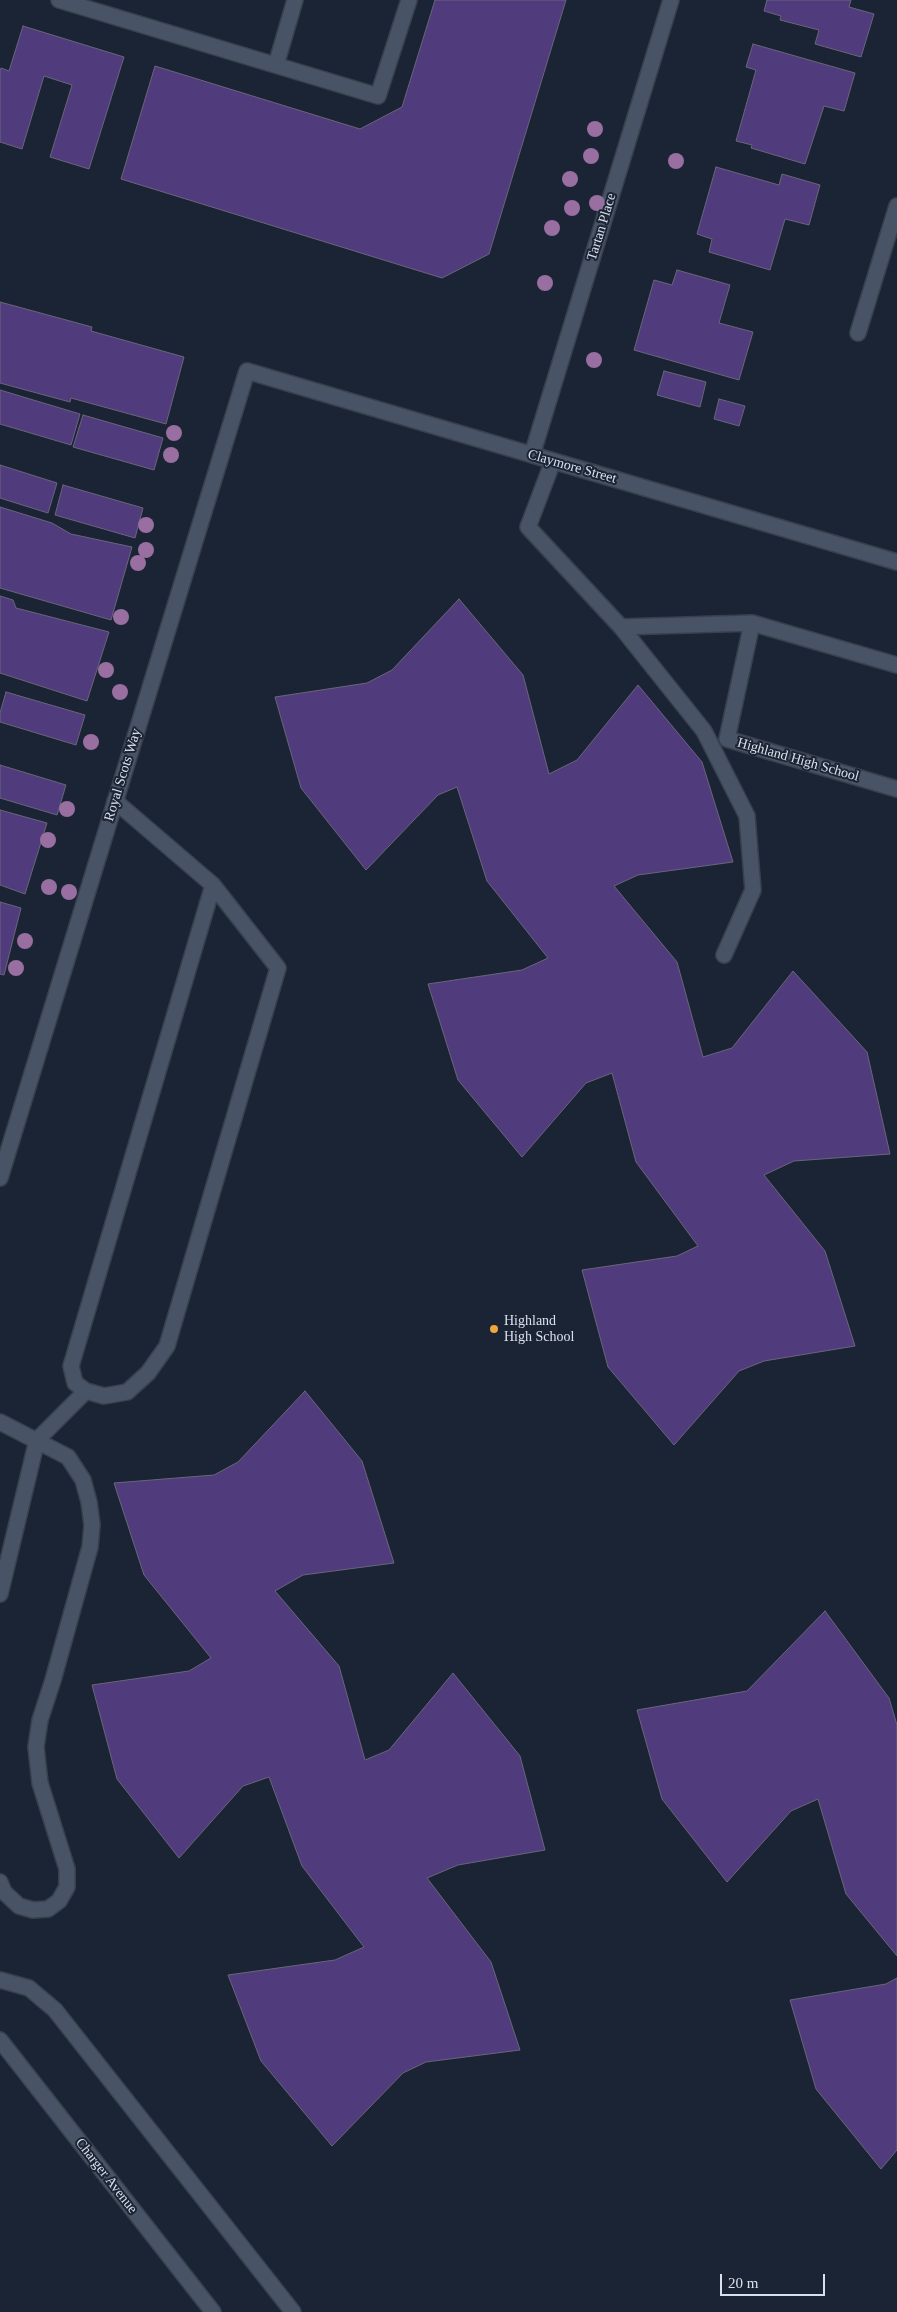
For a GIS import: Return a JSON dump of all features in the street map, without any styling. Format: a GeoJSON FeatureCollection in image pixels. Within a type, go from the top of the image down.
{"type":"FeatureCollection","features":[{"type":"Feature","properties":{"kind":"street"},"geometry":{"type":"LineString","coordinates":[[59,0],[94,5],[276,65],[378,96],[409,0]]}},
{"type":"Feature","properties":{"kind":"street"},"geometry":{"type":"LineString","coordinates":[[276,65],[295,0]]}},
{"type":"Feature","properties":{"kind":"street","name":"Tartan Place"},"geometry":{"type":"LineString","coordinates":[[532,455],[671,0]]}},
{"type":"Feature","properties":{"kind":"street"},"geometry":{"type":"LineString","coordinates":[[858,333],[897,206]]}},
{"type":"Feature","properties":{"kind":"street","name":"Claymore Street"},"geometry":{"type":"LineString","coordinates":[[247,371],[897,562]]}},
{"type":"Feature","properties":{"kind":"street","name":"Royal Scots Way"},"geometry":{"type":"LineString","coordinates":[[0,1178],[247,371]]}},
{"type":"Feature","properties":{"kind":"street"},"geometry":{"type":"LineString","coordinates":[[553,461],[528,526],[621,627],[704,731],[748,816],[753,890],[724,955]]}},
{"type":"Feature","properties":{"kind":"street"},"geometry":{"type":"LineString","coordinates":[[621,627],[752,623],[897,665]]}},
{"type":"Feature","properties":{"kind":"street","name":"Highland High School"},"geometry":{"type":"LineString","coordinates":[[752,623],[726,739],[897,789]]}},
{"type":"Feature","properties":{"kind":"street"},"geometry":{"type":"LineString","coordinates":[[704,731],[726,739]]}},
{"type":"Feature","properties":{"kind":"street"},"geometry":{"type":"LineString","coordinates":[[115,801],[213,885],[278,968],[167,1346],[148,1372],[127,1392],[104,1396],[86,1391],[75,1383],[71,1366],[213,885]]}},
{"type":"Feature","properties":{"kind":"street"},"geometry":{"type":"LineString","coordinates":[[0,1594],[37,1440],[86,1391]]}},
{"type":"Feature","properties":{"kind":"street"},"geometry":{"type":"LineString","coordinates":[[0,1422],[68,1457],[83,1480],[89,1502],[92,1525],[90,1547],[40,1720],[36,1747],[40,1783],[68,1870],[67,1886],[60,1901],[48,1909],[34,1910],[19,1906],[4,1892],[0,1882]]}},
{"type":"Feature","properties":{"kind":"street"},"geometry":{"type":"LineString","coordinates":[[0,1980],[29,1988],[55,2010],[293,2312]]}},
{"type":"Feature","properties":{"kind":"street","name":"Charger Avenue"},"geometry":{"type":"LineString","coordinates":[[0,2040],[213,2312]]}},
{"type":"Feature","properties":{"kind":"building"},"geometry":{"type":"Polygon","coordinates":[[[435,0],[566,0],[489,254],[442,278],[121,179],[155,66],[360,129],[402,107],[435,0]]]}},
{"type":"Feature","properties":{"kind":"building"},"geometry":{"type":"Polygon","coordinates":[[[767,0],[851,0],[849,7],[874,14],[861,57],[815,44],[819,30],[780,20],[781,16],[764,11],[767,0]]]}},
{"type":"Feature","properties":{"kind":"building"},"geometry":{"type":"Polygon","coordinates":[[[23,26],[124,57],[89,169],[50,157],[72,85],[44,76],[22,149],[0,142],[0,70],[1,68],[9,71],[23,26]]]}},
{"type":"Feature","properties":{"kind":"building"},"geometry":{"type":"Polygon","coordinates":[[[753,44],[855,73],[844,111],[824,106],[805,164],[751,148],[752,145],[736,141],[756,70],[746,67],[753,44]]]}},
{"type":"Feature","properties":{"kind":"building"},"geometry":{"type":"Polygon","coordinates":[[[716,167],[779,185],[782,174],[820,185],[809,225],[785,219],[770,270],[709,252],[712,239],[697,234],[716,167]]]}},
{"type":"Feature","properties":{"kind":"building"},"geometry":{"type":"Polygon","coordinates":[[[677,270],[730,285],[719,323],[753,332],[739,380],[634,350],[654,280],[672,285],[677,270]]]}},
{"type":"Feature","properties":{"kind":"building"},"geometry":{"type":"Polygon","coordinates":[[[0,302],[92,327],[91,331],[184,357],[166,424],[71,398],[70,402],[0,383],[0,302]]]}},
{"type":"Feature","properties":{"kind":"building"},"geometry":{"type":"Polygon","coordinates":[[[664,371],[706,382],[700,407],[657,395],[664,371]]]}},
{"type":"Feature","properties":{"kind":"building"},"geometry":{"type":"Polygon","coordinates":[[[0,390],[80,414],[71,445],[0,424],[0,390]]]}},
{"type":"Feature","properties":{"kind":"building"},"geometry":{"type":"Polygon","coordinates":[[[719,399],[745,406],[739,426],[714,419],[719,399]]]}},
{"type":"Feature","properties":{"kind":"building"},"geometry":{"type":"Polygon","coordinates":[[[83,415],[163,438],[154,470],[73,447],[83,415]]]}},
{"type":"Feature","properties":{"kind":"building"},"geometry":{"type":"Polygon","coordinates":[[[0,465],[57,483],[48,513],[0,498],[0,465]]]}},
{"type":"Feature","properties":{"kind":"building"},"geometry":{"type":"Polygon","coordinates":[[[63,485],[143,508],[135,538],[55,515],[63,485]]]}},
{"type":"Feature","properties":{"kind":"building"},"geometry":{"type":"Polygon","coordinates":[[[0,507],[52,523],[71,534],[132,547],[111,620],[0,588],[0,507]]]}},
{"type":"Feature","properties":{"kind":"building"},"geometry":{"type":"Polygon","coordinates":[[[0,596],[13,600],[16,608],[109,632],[87,701],[0,673],[0,596]]]}},
{"type":"Feature","properties":{"kind":"building"},"geometry":{"type":"Polygon","coordinates":[[[459,599],[523,675],[549,774],[577,760],[638,685],[702,762],[733,862],[638,875],[614,886],[677,962],[703,1057],[732,1048],[793,971],[867,1052],[890,1154],[794,1161],[764,1175],[825,1251],[855,1346],[764,1361],[739,1371],[674,1445],[608,1367],[582,1270],[677,1256],[698,1246],[636,1162],[612,1073],[586,1083],[522,1157],[458,1080],[428,984],[522,970],[548,958],[487,881],[457,787],[438,795],[366,870],[301,788],[275,697],[367,683],[392,670],[459,599]]]}},
{"type":"Feature","properties":{"kind":"building"},"geometry":{"type":"Polygon","coordinates":[[[6,692],[85,715],[76,745],[0,722],[0,713],[6,692]]]}},
{"type":"Feature","properties":{"kind":"building"},"geometry":{"type":"Polygon","coordinates":[[[0,765],[66,785],[57,815],[0,798],[0,765]]]}},
{"type":"Feature","properties":{"kind":"building"},"geometry":{"type":"Polygon","coordinates":[[[0,810],[47,823],[25,894],[0,885],[0,810]]]}},
{"type":"Feature","properties":{"kind":"building"},"geometry":{"type":"Polygon","coordinates":[[[0,902],[21,908],[4,975],[0,974],[0,902]]]}},
{"type":"Feature","properties":{"kind":"building"},"geometry":{"type":"Polygon","coordinates":[[[305,1391],[362,1461],[394,1563],[303,1575],[275,1591],[339,1666],[365,1760],[389,1750],[453,1673],[520,1756],[545,1850],[458,1865],[427,1878],[491,1962],[520,2050],[426,2062],[403,2073],[332,2146],[261,2061],[228,1975],[335,1960],[364,1947],[302,1866],[269,1777],[243,1786],[179,1858],[117,1779],[92,1685],[189,1671],[211,1658],[144,1575],[114,1483],[214,1475],[238,1462],[305,1391]]]}},
{"type":"Feature","properties":{"kind":"building"},"geometry":{"type":"Polygon","coordinates":[[[825,1611],[889,1698],[897,1725],[897,1956],[846,1894],[818,1799],[791,1811],[727,1882],[662,1799],[637,1710],[747,1691],[825,1611]]]}},
{"type":"Feature","properties":{"kind":"building"},"geometry":{"type":"Polygon","coordinates":[[[897,1978],[897,2150],[881,2169],[816,2089],[790,2000],[886,1984],[897,1978]]]}},
{"type":"Feature","properties":{"kind":"place","name":"Highland High School"},"geometry":{"type":"Point","coordinates":[494,1329]}}]}
